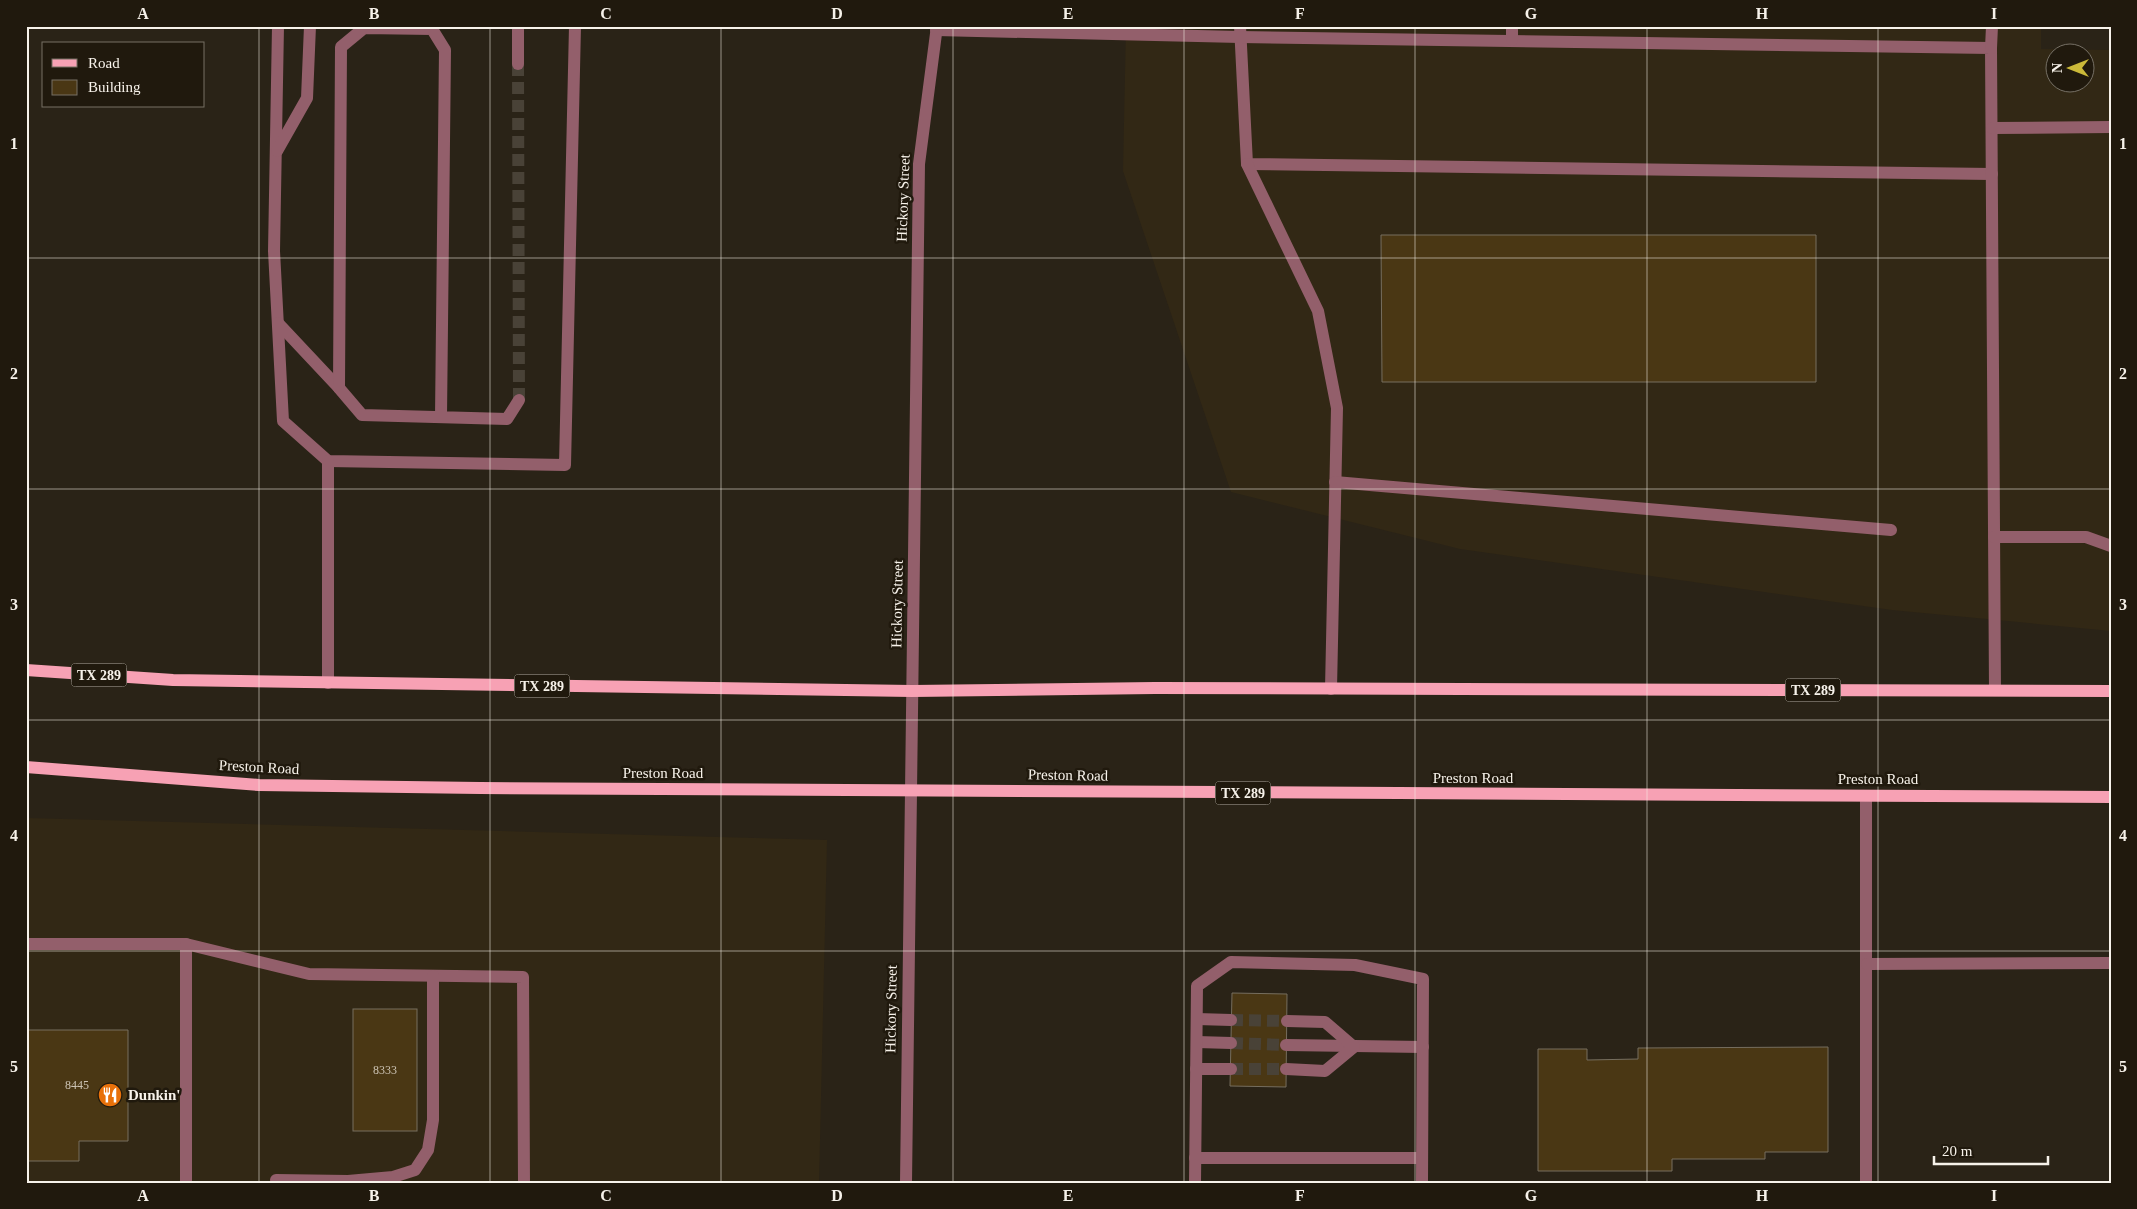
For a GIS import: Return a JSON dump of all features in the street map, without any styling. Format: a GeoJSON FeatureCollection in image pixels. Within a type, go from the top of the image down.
{"type":"FeatureCollection","features":[{"type":"Feature","properties":{"kind":"main road","name":"TX 289"},"geometry":{"type":"LineString","coordinates":[[26,670],[172,680],[912,691],[1155,688],[2111,691]]}},
{"type":"Feature","properties":{"kind":"main road","name":"Preston Road"},"geometry":{"type":"LineString","coordinates":[[26,767],[259,784],[480,788],[2111,797]]}},
{"type":"Feature","properties":{"kind":"street"},"geometry":{"type":"LineString","coordinates":[[278,26],[274,251],[283,421],[328,461],[565,465],[575,26]]}},
{"type":"Feature","properties":{"kind":"street"},"geometry":{"type":"LineString","coordinates":[[276,153],[307,98],[310,26]]}},
{"type":"Feature","properties":{"kind":"street"},"geometry":{"type":"LineString","coordinates":[[518,26],[518,64]]}},
{"type":"Feature","properties":{"kind":"street"},"geometry":{"type":"LineString","coordinates":[[1512,26],[1512,40]]}},
{"type":"Feature","properties":{"kind":"street"},"geometry":{"type":"LineString","coordinates":[[1992,26],[1995,690]]}},
{"type":"Feature","properties":{"kind":"street"},"geometry":{"type":"LineString","coordinates":[[339,388],[341,47],[364,28],[432,29],[445,50],[441,417]]}},
{"type":"Feature","properties":{"kind":"street"},"geometry":{"type":"LineString","coordinates":[[936,28],[1240,32],[1512,40],[1991,48]]}},
{"type":"Feature","properties":{"kind":"street","name":"Hickory Street"},"geometry":{"type":"LineString","coordinates":[[906,1183],[918,164],[936,28]]}},
{"type":"Feature","properties":{"kind":"street"},"geometry":{"type":"LineString","coordinates":[[1240,32],[1247,164],[1318,311],[1336,408],[1332,689]]}},
{"type":"Feature","properties":{"kind":"street"},"geometry":{"type":"LineString","coordinates":[[1992,128],[2111,127]]}},
{"type":"Feature","properties":{"kind":"street"},"geometry":{"type":"LineString","coordinates":[[1247,164],[1992,174]]}},
{"type":"Feature","properties":{"kind":"street"},"geometry":{"type":"LineString","coordinates":[[278,323],[362,415],[508,419],[519,400]]}},
{"type":"Feature","properties":{"kind":"street"},"geometry":{"type":"LineString","coordinates":[[328,461],[328,683]]}},
{"type":"Feature","properties":{"kind":"street"},"geometry":{"type":"LineString","coordinates":[[1335,482],[1890,530]]}},
{"type":"Feature","properties":{"kind":"street"},"geometry":{"type":"LineString","coordinates":[[1994,537],[2086,537],[2111,546]]}},
{"type":"Feature","properties":{"kind":"street"},"geometry":{"type":"LineString","coordinates":[[1866,796],[1866,1183]]}},
{"type":"Feature","properties":{"kind":"street"},"geometry":{"type":"LineString","coordinates":[[26,944],[186,944],[309,974],[523,977],[524,1183]]}},
{"type":"Feature","properties":{"kind":"street"},"geometry":{"type":"LineString","coordinates":[[186,944],[186,1183]]}},
{"type":"Feature","properties":{"kind":"street"},"geometry":{"type":"LineString","coordinates":[[1195,1183],[1197,986],[1231,962],[1355,965],[1423,979],[1422,1183]]}},
{"type":"Feature","properties":{"kind":"street"},"geometry":{"type":"LineString","coordinates":[[1867,964],[2111,963]]}},
{"type":"Feature","properties":{"kind":"street"},"geometry":{"type":"LineString","coordinates":[[276,1180],[348,1181],[393,1178],[415,1170],[428,1150],[433,1120],[433,976]]}},
{"type":"Feature","properties":{"kind":"street"},"geometry":{"type":"LineString","coordinates":[[1197,1019],[1231,1020]]}},
{"type":"Feature","properties":{"kind":"street"},"geometry":{"type":"LineString","coordinates":[[1287,1021],[1325,1022],[1354,1047]]}},
{"type":"Feature","properties":{"kind":"street"},"geometry":{"type":"LineString","coordinates":[[1197,1042],[1231,1043]]}},
{"type":"Feature","properties":{"kind":"street"},"geometry":{"type":"LineString","coordinates":[[1286,1045],[1423,1047]]}},
{"type":"Feature","properties":{"kind":"street"},"geometry":{"type":"LineString","coordinates":[[1286,1070],[1325,1070],[1354,1047]]}},
{"type":"Feature","properties":{"kind":"street"},"geometry":{"type":"LineString","coordinates":[[1196,1069],[1231,1070]]}},
{"type":"Feature","properties":{"kind":"street"},"geometry":{"type":"LineString","coordinates":[[1195,1158],[1422,1158]]}},
{"type":"Feature","properties":{"kind":"shaded area"},"geometry":{"type":"Polygon","coordinates":[[[1126,26],[2041,26],[2041,49],[2044,49],[2044,92],[2094,92],[2094,50],[2111,50],[2111,631],[1892,610],[1460,549],[1231,492],[1123,171],[1126,26]]]}},
{"type":"Feature","properties":{"kind":"shaded area"},"geometry":{"type":"Polygon","coordinates":[[[26,818],[827,840],[819,1183],[26,1183],[26,818]]]}},
{"type":"Feature","properties":{"kind":"building"},"geometry":{"type":"Polygon","coordinates":[[[1381,235],[1816,235],[1816,382],[1382,382],[1381,235]]]}},
{"type":"Feature","properties":{"kind":"building"},"geometry":{"type":"Polygon","coordinates":[[[1232,993],[1287,994],[1286,1087],[1230,1086],[1232,993]]]}},
{"type":"Feature","properties":{"kind":"building"},"geometry":{"type":"Polygon","coordinates":[[[353,1009],[417,1009],[417,1131],[353,1131],[353,1009]]]}},
{"type":"Feature","properties":{"kind":"building"},"geometry":{"type":"Polygon","coordinates":[[[26,1030],[128,1030],[128,1141],[79,1141],[79,1161],[26,1161],[26,1030]]]}},
{"type":"Feature","properties":{"kind":"building"},"geometry":{"type":"Polygon","coordinates":[[[1828,1047],[1828,1152],[1765,1152],[1765,1159],[1672,1159],[1672,1171],[1538,1171],[1538,1049],[1587,1049],[1587,1060],[1638,1059],[1638,1048],[1828,1047]]]}},
{"type":"Feature","properties":{"kind":"tunnel"},"geometry":{"type":"LineString","coordinates":[[518,64],[519,400]]}},
{"type":"Feature","properties":{"kind":"tunnel"},"geometry":{"type":"LineString","coordinates":[[1231,1020],[1287,1021]]}},
{"type":"Feature","properties":{"kind":"tunnel"},"geometry":{"type":"LineString","coordinates":[[1231,1043],[1286,1045]]}},
{"type":"Feature","properties":{"kind":"tunnel"},"geometry":{"type":"LineString","coordinates":[[1231,1069],[1286,1069]]}},
{"type":"Feature","properties":{"kind":"place","name":"Dunkin'"},"geometry":{"type":"Point","coordinates":[110,1095]}}]}
